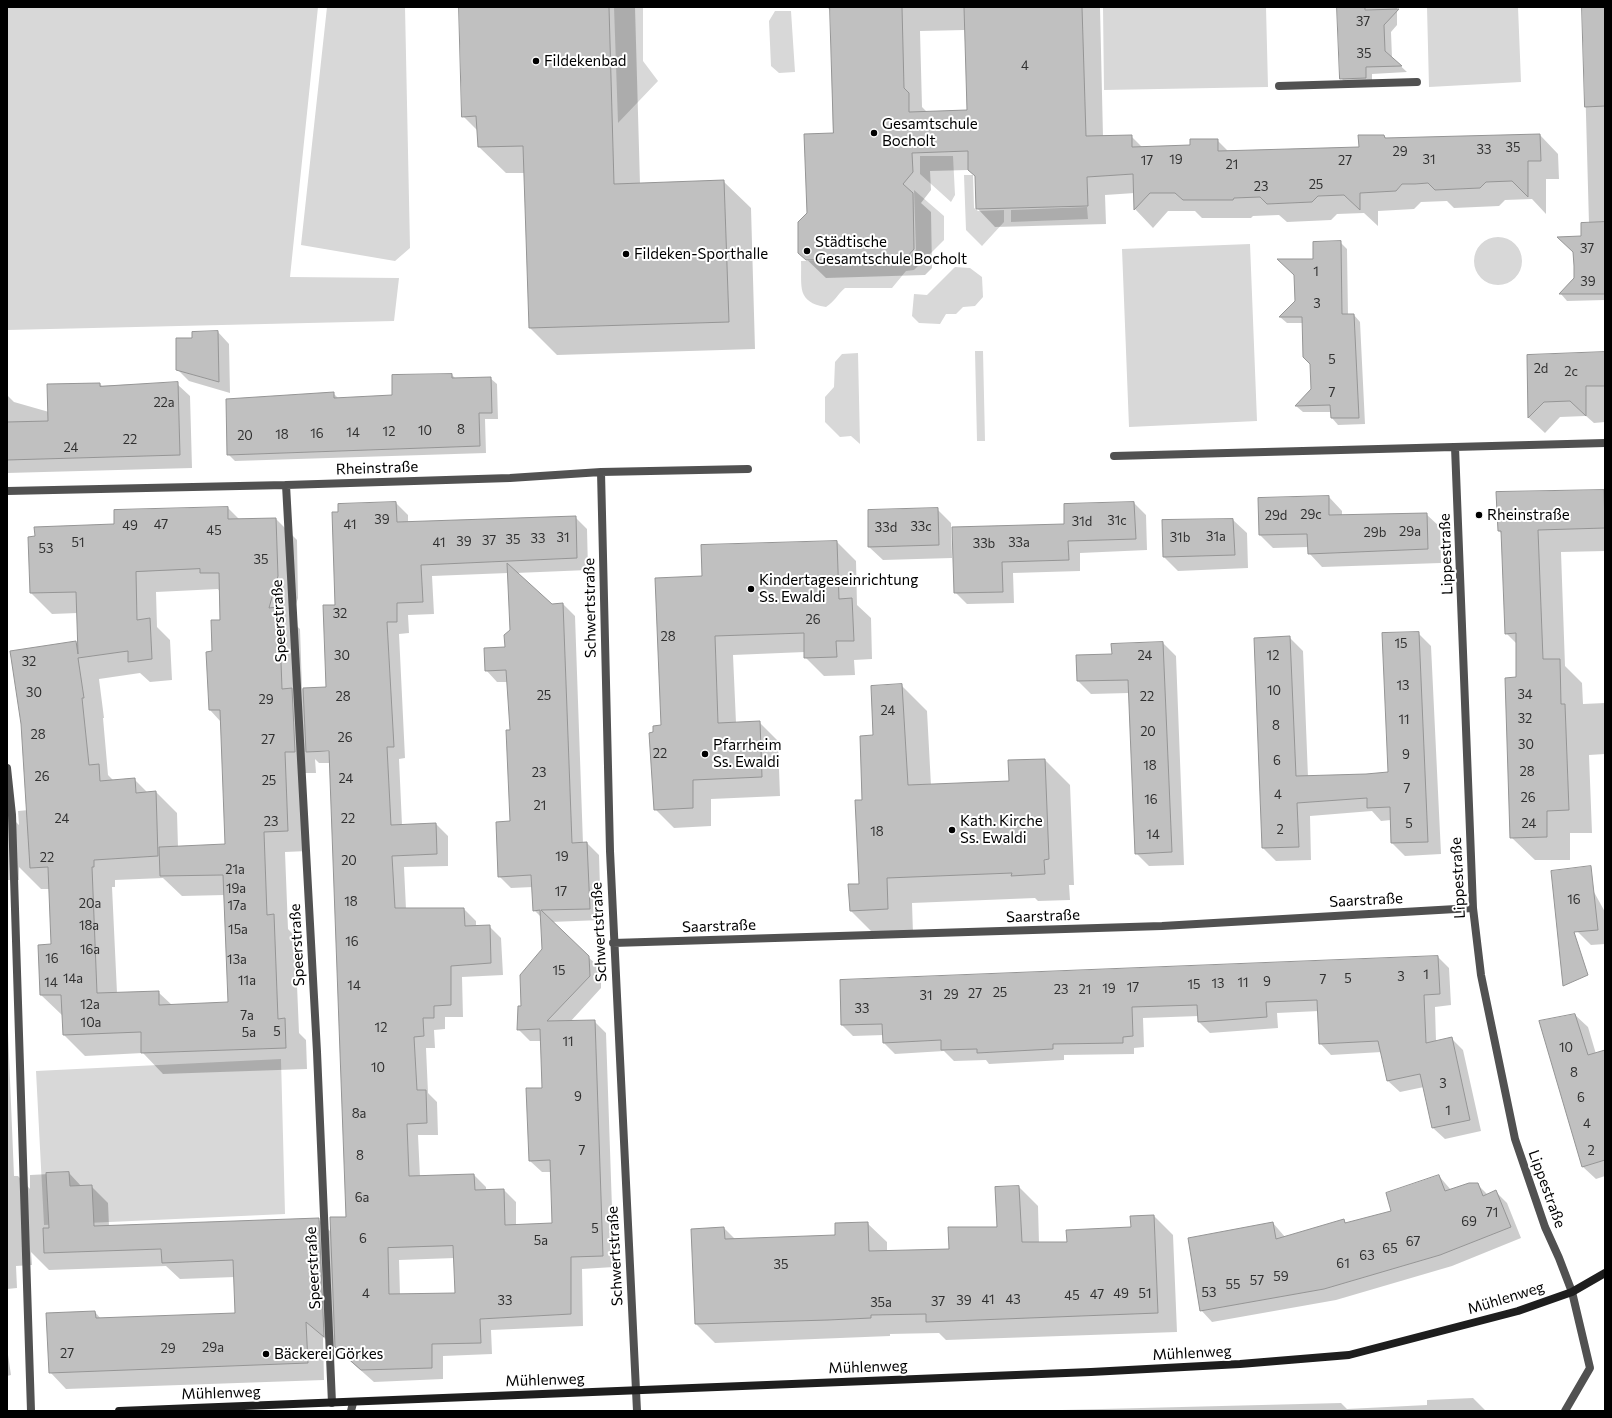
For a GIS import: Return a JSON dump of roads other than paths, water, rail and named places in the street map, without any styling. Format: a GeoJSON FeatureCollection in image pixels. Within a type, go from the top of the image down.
{"type":"FeatureCollection","features":[{"type":"Feature","properties":{"kind":"main road","name":"Mühlenweg"},"geometry":{"type":"LineString","coordinates":[[119,1411],[332,1403],[352,1407],[636,1390],[1083,1372],[1240,1364],[1349,1355],[1518,1311],[1572,1292],[1605,1273]]}},
{"type":"Feature","properties":{"kind":"street"},"geometry":{"type":"LineString","coordinates":[[1280,86],[1417,82]]}},
{"type":"Feature","properties":{"kind":"street"},"geometry":{"type":"LineString","coordinates":[[1114,456],[1605,443]]}},
{"type":"Feature","properties":{"kind":"street","name":"Lippestraße"},"geometry":{"type":"LineString","coordinates":[[1455,447],[1473,908],[1481,975],[1515,1139],[1545,1227],[1572,1292],[1590,1368],[1565,1411]]}},
{"type":"Feature","properties":{"kind":"street","name":"Rheinstraße"},"geometry":{"type":"LineString","coordinates":[[7,491],[286,485],[510,478],[601,472],[748,469]]}},
{"type":"Feature","properties":{"kind":"street","name":"Schwertstraße"},"geometry":{"type":"LineString","coordinates":[[601,472],[613,943],[637,1411]]}},
{"type":"Feature","properties":{"kind":"street","name":"Speerstraße"},"geometry":{"type":"LineString","coordinates":[[286,485],[317,1052],[332,1403]]}},
{"type":"Feature","properties":{"kind":"street"},"geometry":{"type":"LineString","coordinates":[[7,768],[12,816],[32,1411]]}},
{"type":"Feature","properties":{"kind":"street","name":"Saarstraße"},"geometry":{"type":"LineString","coordinates":[[613,943],[1162,926],[1473,908]]}},
{"type":"Feature","properties":{"kind":"place","name":"Fildekenbad"},"geometry":{"type":"Point","coordinates":[536,61]}},
{"type":"Feature","properties":{"kind":"place","name":"Gesamtschule Bocholt"},"geometry":{"type":"Point","coordinates":[874,133]}},
{"type":"Feature","properties":{"kind":"place","name":"Städtische Gesamtschule Bocholt"},"geometry":{"type":"Point","coordinates":[807,251]}},
{"type":"Feature","properties":{"kind":"place","name":"Fildeken-Sporthalle"},"geometry":{"type":"Point","coordinates":[626,254]}},
{"type":"Feature","properties":{"kind":"place","name":"Rheinstraße"},"geometry":{"type":"Point","coordinates":[1479,515]}},
{"type":"Feature","properties":{"kind":"place","name":"Kindertageseinrichtung Ss. Ewaldi"},"geometry":{"type":"Point","coordinates":[751,589]}},
{"type":"Feature","properties":{"kind":"place","name":"Pfarrheim Ss. Ewaldi"},"geometry":{"type":"Point","coordinates":[705,754]}},
{"type":"Feature","properties":{"kind":"place","name":"Kath. Kirche Ss. Ewaldi"},"geometry":{"type":"Point","coordinates":[952,830]}},
{"type":"Feature","properties":{"kind":"place","name":"Bäckerei Görkes"},"geometry":{"type":"Point","coordinates":[266,1354]}}]}
